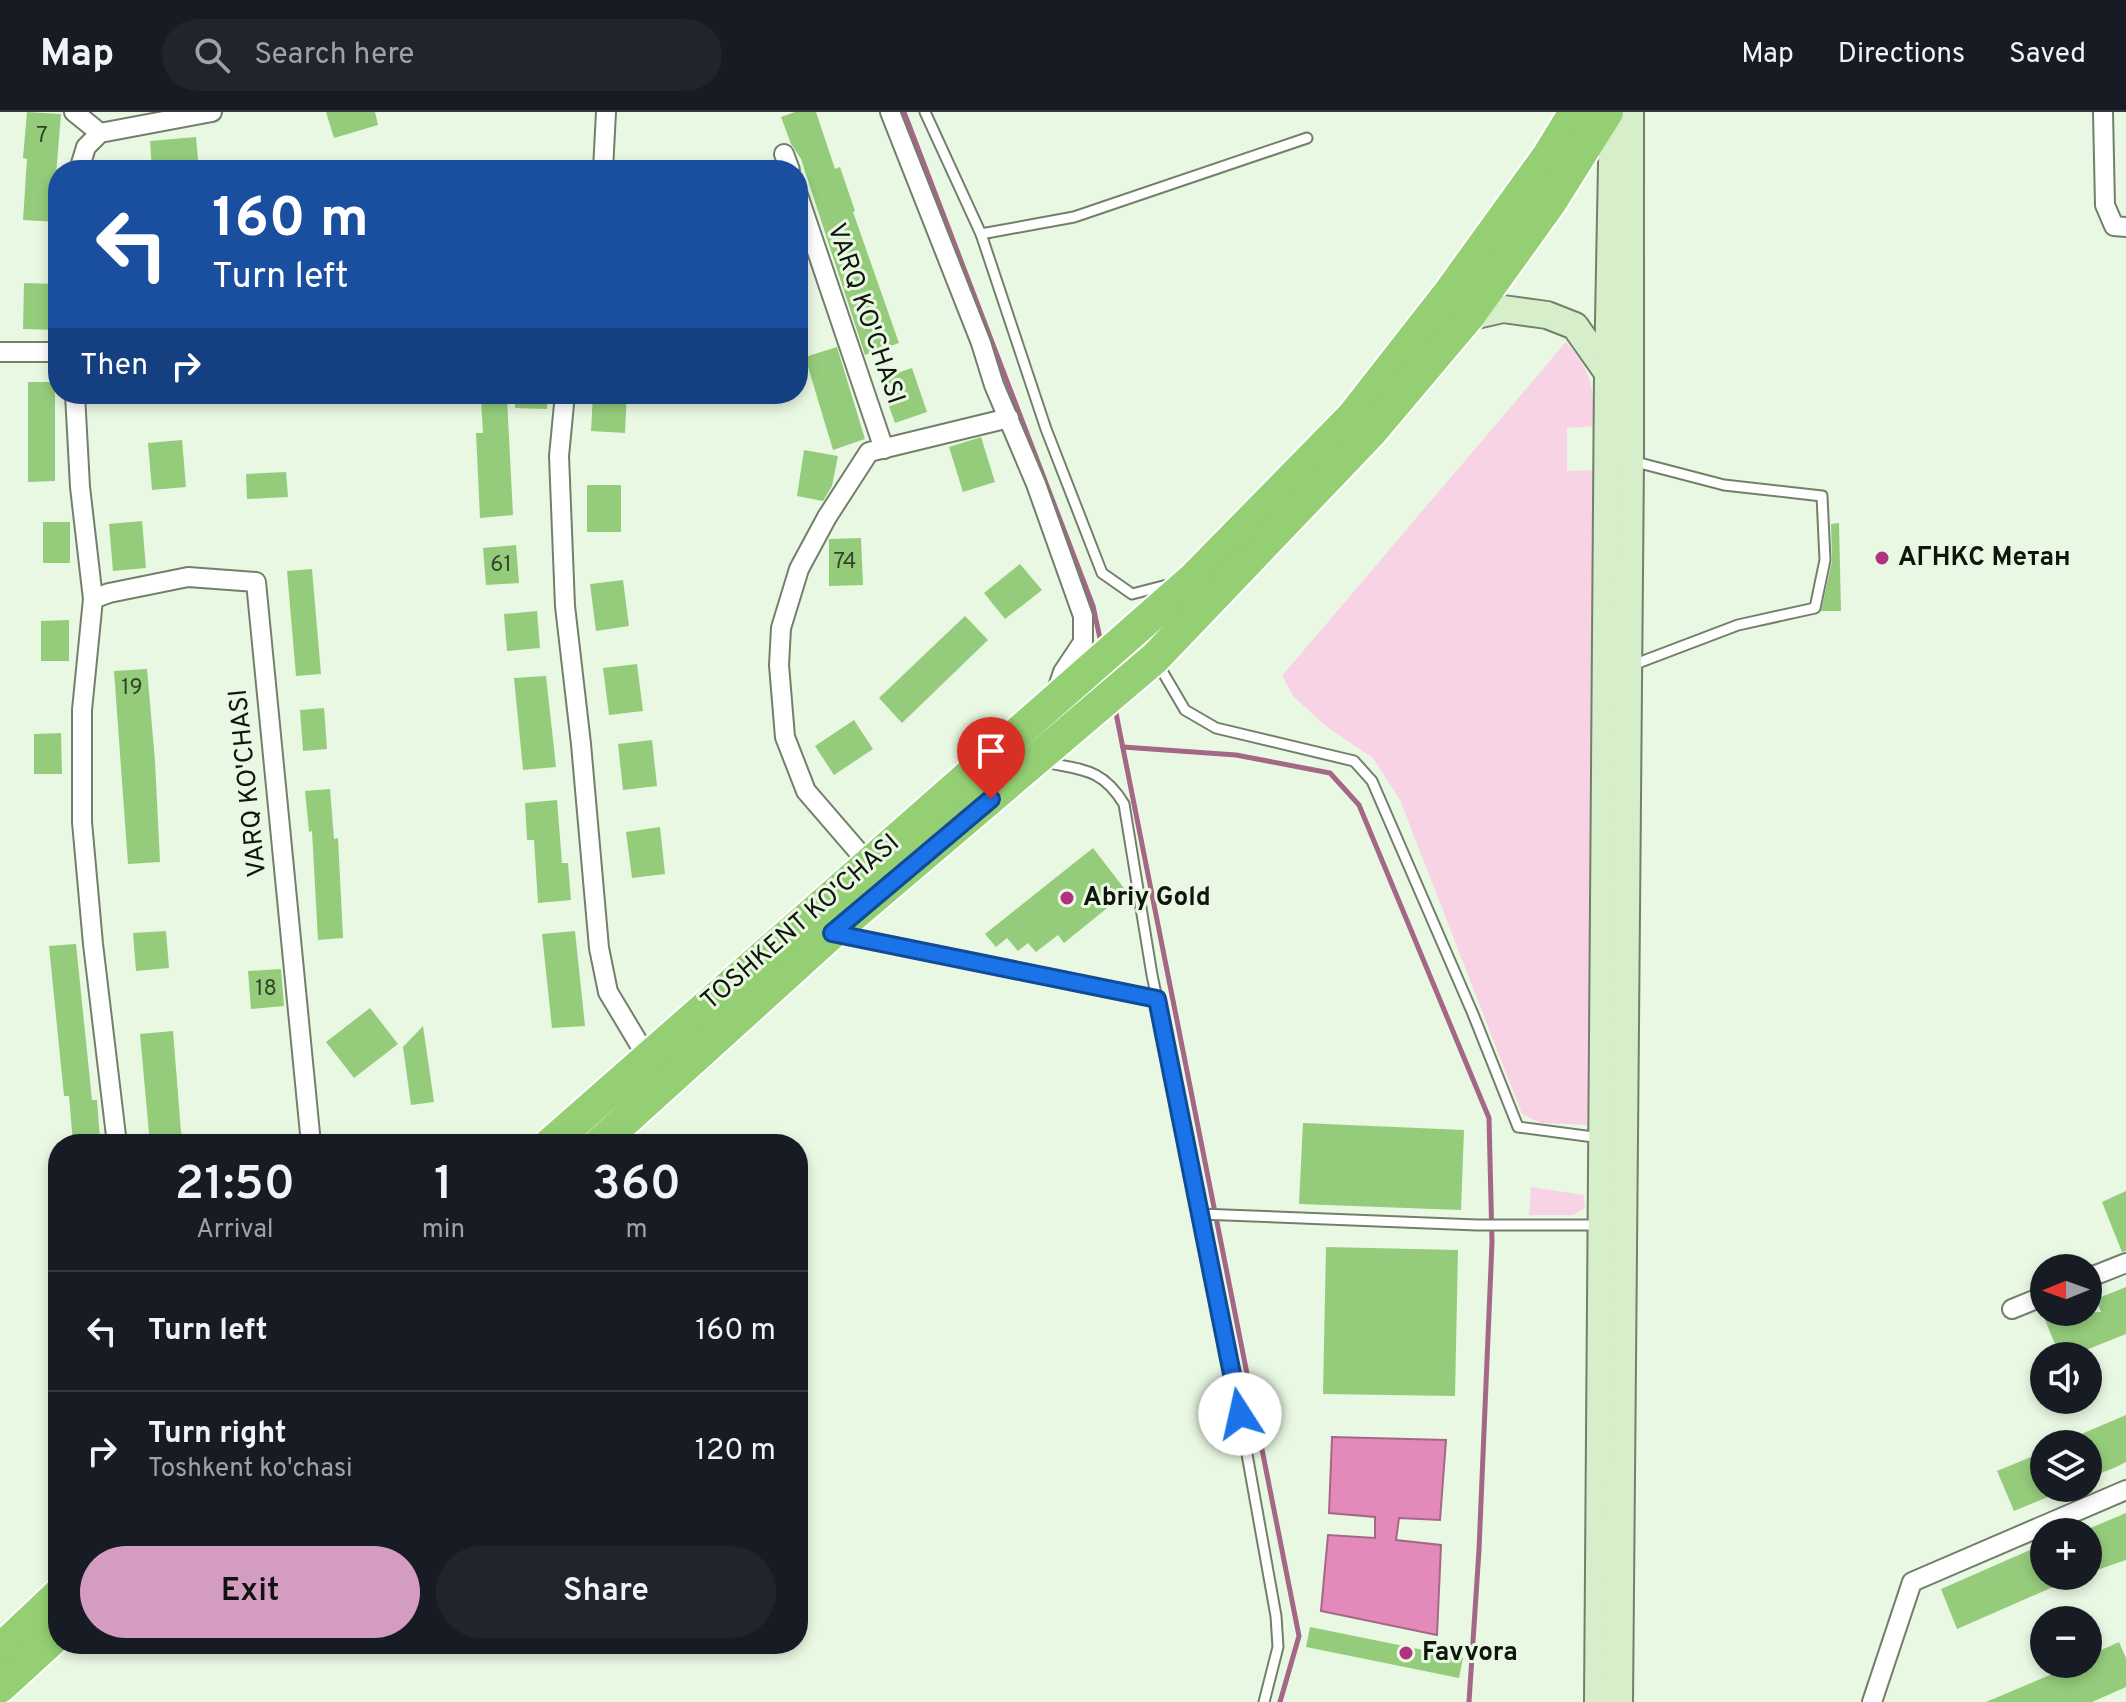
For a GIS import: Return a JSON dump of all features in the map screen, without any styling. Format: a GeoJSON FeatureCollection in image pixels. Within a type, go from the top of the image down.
{"type":"FeatureCollection","features":[{"type":"Feature","properties":{"kind":"highway","name":"TOSHKENT KO'CHASI"},"geometry":{"type":"LineString","coordinates":[[561,1134],[1194,578],[1352,417],[1449,293],[1548,156],[1575,112]]}},
{"type":"Feature","properties":{"kind":"highway","name":"TOSHKENT KO'CHASI"},"geometry":{"type":"LineString","coordinates":[[610,1134],[832,933],[1155,658],[1371,432],[1468,317],[1550,203],[1610,112]]}},
{"type":"Feature","properties":{"kind":"highway"},"geometry":{"type":"LineString","coordinates":[[6,1663],[48,1608]]}},
{"type":"Feature","properties":{"kind":"highway"},"geometry":{"type":"LineString","coordinates":[[6,1663],[48,1640]]}},
{"type":"Feature","properties":{"kind":"main road"},"geometry":{"type":"LineString","coordinates":[[1598,1702],[1610,112]]}},
{"type":"Feature","properties":{"kind":"main road"},"geometry":{"type":"LineString","coordinates":[[1619,1702],[1630,461],[1630,112]]}},
{"type":"Feature","properties":{"kind":"main road"},"geometry":{"type":"LineString","coordinates":[[1468,317],[1503,309],[1547,315],[1575,326],[1608,373]]}},
{"type":"Feature","properties":{"kind":"street"},"geometry":{"type":"LineString","coordinates":[[74,112],[100,133]]}},
{"type":"Feature","properties":{"kind":"street"},"geometry":{"type":"LineString","coordinates":[[82,160],[86,147],[100,133],[212,112]]}},
{"type":"Feature","properties":{"kind":"street"},"geometry":{"type":"LineString","coordinates":[[604,160],[606,112]]}},
{"type":"Feature","properties":{"kind":"street"},"geometry":{"type":"LineString","coordinates":[[890,112],[1036,484],[1083,616],[1083,642],[1063,672],[1052,704]]}},
{"type":"Feature","properties":{"kind":"street"},"geometry":{"type":"LineString","coordinates":[[2103,112],[2105,205],[2114,226],[2126,227]]}},
{"type":"Feature","properties":{"kind":"street","name":"VARQ KO'CHASI"},"geometry":{"type":"LineString","coordinates":[[808,225],[884,449]]}},
{"type":"Feature","properties":{"kind":"street"},"geometry":{"type":"LineString","coordinates":[[0,352],[48,352]]}},
{"type":"Feature","properties":{"kind":"street"},"geometry":{"type":"LineString","coordinates":[[76,404],[80,487],[93,599],[82,710],[82,822],[116,1134]]}},
{"type":"Feature","properties":{"kind":"street"},"geometry":{"type":"LineString","coordinates":[[564,404],[559,456],[565,606],[599,948],[608,992],[647,1057]]}},
{"type":"Feature","properties":{"kind":"street"},"geometry":{"type":"LineString","coordinates":[[869,864],[806,791],[785,737],[779,665],[781,628],[799,569],[869,452],[1009,418]]}},
{"type":"Feature","properties":{"kind":"street","name":"VARQ KO'CHASI"},"geometry":{"type":"LineString","coordinates":[[93,599],[188,577],[256,582],[310,1134]]}},
{"type":"Feature","properties":{"kind":"street"},"geometry":{"type":"LineString","coordinates":[[2102,1272],[2126,1263]]}},
{"type":"Feature","properties":{"kind":"street"},"geometry":{"type":"LineString","coordinates":[[2012,1309],[2030,1302]]}},
{"type":"Feature","properties":{"kind":"street"},"geometry":{"type":"LineString","coordinates":[[1872,1702],[1912,1582],[2126,1490]]}},
{"type":"Feature","properties":{"kind":"lane"},"geometry":{"type":"LineString","coordinates":[[925,112],[981,234],[1046,429],[1102,573],[1132,594],[1194,578]]}},
{"type":"Feature","properties":{"kind":"lane"},"geometry":{"type":"LineString","coordinates":[[981,234],[1074,217],[1307,138]]}},
{"type":"Feature","properties":{"kind":"lane"},"geometry":{"type":"LineString","coordinates":[[1627,668],[1738,625],[1815,608],[1825,560],[1822,496],[1724,485],[1630,461]]}},
{"type":"Feature","properties":{"kind":"lane"},"geometry":{"type":"LineString","coordinates":[[1155,658],[1185,710],[1216,728],[1354,761],[1372,781],[1473,1014],[1518,1127],[1603,1138]]}},
{"type":"Feature","properties":{"kind":"lane"},"geometry":{"type":"LineString","coordinates":[[1036,761],[1091,772],[1112,785],[1124,804],[1157,999],[1219,1298],[1276,1616],[1278,1647],[1264,1702]]}},
{"type":"Feature","properties":{"kind":"lane"},"geometry":{"type":"LineString","coordinates":[[832,933],[1157,999]]}},
{"type":"Feature","properties":{"kind":"lane"},"geometry":{"type":"LineString","coordinates":[[1200,1214],[1477,1225],[1603,1225]]}},
{"type":"Feature","properties":{"kind":"shaded area"},"geometry":{"type":"Polygon","coordinates":[[[1566,342],[1587,372],[1595,426],[1567,428],[1567,471],[1596,470],[1590,1125],[1541,1123],[1522,1114],[1400,800],[1373,758],[1327,727],[1294,697],[1282,676],[1566,342]]]}},
{"type":"Feature","properties":{"kind":"shaded area"},"geometry":{"type":"Polygon","coordinates":[[[1531,1187],[1584,1195],[1585,1208],[1573,1215],[1529,1215],[1531,1187]]]}},
{"type":"Feature","properties":{"kind":"shaded area"},"geometry":{"type":"Polygon","coordinates":[[[1332,1437],[1446,1440],[1440,1520],[1399,1518],[1396,1540],[1441,1545],[1437,1635],[1321,1611],[1328,1535],[1375,1538],[1375,1517],[1329,1513],[1332,1437]]]}},
{"type":"Feature","properties":{"kind":"building"},"geometry":{"type":"Polygon","coordinates":[[[27,112],[61,114],[57,160],[48,160],[48,221],[23,220],[27,159],[23,158],[27,112]]]}},
{"type":"Feature","properties":{"kind":"building"},"geometry":{"type":"Polygon","coordinates":[[[326,112],[375,112],[378,125],[334,138],[326,112]]]}},
{"type":"Feature","properties":{"kind":"building"},"geometry":{"type":"Polygon","coordinates":[[[795,112],[816,112],[835,169],[840,167],[899,343],[865,355],[808,180],[808,160],[801,160],[791,144],[781,117],[795,112]]]}},
{"type":"Feature","properties":{"kind":"building"},"geometry":{"type":"Polygon","coordinates":[[[196,137],[198,160],[151,160],[150,141],[196,137]]]}},
{"type":"Feature","properties":{"kind":"building"},"geometry":{"type":"Polygon","coordinates":[[[24,283],[48,284],[48,330],[23,329],[24,283]]]}},
{"type":"Feature","properties":{"kind":"building"},"geometry":{"type":"Polygon","coordinates":[[[837,347],[865,439],[833,450],[808,367],[808,356],[837,347]]]}},
{"type":"Feature","properties":{"kind":"building"},"geometry":{"type":"Polygon","coordinates":[[[912,368],[927,412],[895,423],[879,379],[912,368]]]}},
{"type":"Feature","properties":{"kind":"building"},"geometry":{"type":"Polygon","coordinates":[[[28,382],[48,382],[48,404],[55,404],[55,481],[28,482],[28,382]]]}},
{"type":"Feature","properties":{"kind":"building"},"geometry":{"type":"Polygon","coordinates":[[[481,404],[507,404],[513,515],[480,518],[476,433],[483,433],[481,404]]]}},
{"type":"Feature","properties":{"kind":"building"},"geometry":{"type":"Polygon","coordinates":[[[515,404],[547,404],[547,409],[515,408],[515,404]]]}},
{"type":"Feature","properties":{"kind":"building"},"geometry":{"type":"Polygon","coordinates":[[[592,404],[626,404],[625,433],[591,431],[592,404]]]}},
{"type":"Feature","properties":{"kind":"building"},"geometry":{"type":"Polygon","coordinates":[[[981,437],[995,482],[963,492],[949,447],[981,437]]]}},
{"type":"Feature","properties":{"kind":"building"},"geometry":{"type":"Polygon","coordinates":[[[182,440],[186,487],[152,490],[148,443],[182,440]]]}},
{"type":"Feature","properties":{"kind":"building"},"geometry":{"type":"Polygon","coordinates":[[[804,450],[838,456],[832,486],[823,501],[797,496],[804,450]]]}},
{"type":"Feature","properties":{"kind":"building"},"geometry":{"type":"Polygon","coordinates":[[[286,472],[288,497],[247,499],[246,474],[286,472]]]}},
{"type":"Feature","properties":{"kind":"building"},"geometry":{"type":"Polygon","coordinates":[[[587,485],[621,485],[621,532],[587,532],[587,485]]]}},
{"type":"Feature","properties":{"kind":"building"},"geometry":{"type":"Polygon","coordinates":[[[142,521],[146,568],[113,571],[109,524],[142,521]]]}},
{"type":"Feature","properties":{"kind":"building"},"geometry":{"type":"Polygon","coordinates":[[[43,522],[70,522],[70,563],[43,563],[43,522]]]}},
{"type":"Feature","properties":{"kind":"building"},"geometry":{"type":"Polygon","coordinates":[[[1839,523],[1841,611],[1821,611],[1832,561],[1831,524],[1839,523]]]}},
{"type":"Feature","properties":{"kind":"building"},"geometry":{"type":"Polygon","coordinates":[[[861,538],[863,585],[829,586],[829,539],[861,538]]]}},
{"type":"Feature","properties":{"kind":"building"},"geometry":{"type":"Polygon","coordinates":[[[516,545],[519,583],[486,585],[483,548],[516,545]]]}},
{"type":"Feature","properties":{"kind":"building"},"geometry":{"type":"Polygon","coordinates":[[[1020,564],[1042,590],[1005,619],[984,593],[1020,564]]]}},
{"type":"Feature","properties":{"kind":"building"},"geometry":{"type":"Polygon","coordinates":[[[312,569],[321,674],[296,676],[287,571],[312,569]]]}},
{"type":"Feature","properties":{"kind":"building"},"geometry":{"type":"Polygon","coordinates":[[[623,580],[629,626],[596,631],[590,584],[623,580]]]}},
{"type":"Feature","properties":{"kind":"building"},"geometry":{"type":"Polygon","coordinates":[[[537,611],[540,648],[507,651],[504,614],[537,611]]]}},
{"type":"Feature","properties":{"kind":"building"},"geometry":{"type":"Polygon","coordinates":[[[965,616],[988,640],[902,723],[879,698],[965,616]]]}},
{"type":"Feature","properties":{"kind":"building"},"geometry":{"type":"Polygon","coordinates":[[[69,620],[69,661],[41,661],[41,621],[69,620]]]}},
{"type":"Feature","properties":{"kind":"building"},"geometry":{"type":"Polygon","coordinates":[[[637,664],[643,711],[609,715],[603,668],[637,664]]]}},
{"type":"Feature","properties":{"kind":"building"},"geometry":{"type":"Polygon","coordinates":[[[147,669],[160,862],[128,864],[114,671],[147,669]]]}},
{"type":"Feature","properties":{"kind":"building"},"geometry":{"type":"Polygon","coordinates":[[[546,676],[556,767],[523,770],[514,678],[546,676]]]}},
{"type":"Feature","properties":{"kind":"building"},"geometry":{"type":"Polygon","coordinates":[[[324,708],[327,749],[303,751],[300,710],[324,708]]]}},
{"type":"Feature","properties":{"kind":"building"},"geometry":{"type":"Polygon","coordinates":[[[854,720],[873,749],[834,775],[815,746],[854,720]]]}},
{"type":"Feature","properties":{"kind":"building"},"geometry":{"type":"Polygon","coordinates":[[[61,733],[62,774],[34,774],[34,734],[61,733]]]}},
{"type":"Feature","properties":{"kind":"building"},"geometry":{"type":"Polygon","coordinates":[[[652,740],[657,786],[623,790],[618,744],[652,740]]]}},
{"type":"Feature","properties":{"kind":"building"},"geometry":{"type":"Polygon","coordinates":[[[330,789],[334,839],[338,838],[343,938],[318,940],[312,831],[309,832],[305,791],[330,789]]]}},
{"type":"Feature","properties":{"kind":"building"},"geometry":{"type":"Polygon","coordinates":[[[557,800],[562,863],[568,863],[571,900],[538,903],[534,840],[527,840],[525,803],[557,800]]]}},
{"type":"Feature","properties":{"kind":"building"},"geometry":{"type":"Polygon","coordinates":[[[660,827],[665,874],[632,878],[626,832],[660,827]]]}},
{"type":"Feature","properties":{"kind":"building"},"geometry":{"type":"Polygon","coordinates":[[[1093,848],[1127,892],[1064,943],[1058,935],[1036,952],[1028,943],[1018,951],[1007,938],[996,947],[985,934],[1093,848]]]}},
{"type":"Feature","properties":{"kind":"building"},"geometry":{"type":"Polygon","coordinates":[[[166,931],[169,968],[136,971],[133,933],[166,931]]]}},
{"type":"Feature","properties":{"kind":"building"},"geometry":{"type":"Polygon","coordinates":[[[575,931],[585,1026],[552,1028],[542,934],[575,931]]]}},
{"type":"Feature","properties":{"kind":"building"},"geometry":{"type":"Polygon","coordinates":[[[76,944],[92,1100],[97,1100],[100,1134],[72,1134],[69,1096],[64,1096],[49,946],[76,944]]]}},
{"type":"Feature","properties":{"kind":"building"},"geometry":{"type":"Polygon","coordinates":[[[281,969],[284,1006],[251,1009],[248,971],[281,969]]]}},
{"type":"Feature","properties":{"kind":"building"},"geometry":{"type":"Polygon","coordinates":[[[370,1008],[398,1044],[354,1078],[326,1042],[370,1008]]]}},
{"type":"Feature","properties":{"kind":"building"},"geometry":{"type":"Polygon","coordinates":[[[423,1026],[434,1102],[411,1105],[403,1047],[423,1026]]]}},
{"type":"Feature","properties":{"kind":"building"},"geometry":{"type":"Polygon","coordinates":[[[173,1031],[181,1134],[149,1134],[140,1034],[173,1031]]]}},
{"type":"Feature","properties":{"kind":"building"},"geometry":{"type":"Polygon","coordinates":[[[1303,1123],[1464,1130],[1461,1210],[1299,1204],[1303,1123]]]}},
{"type":"Feature","properties":{"kind":"building"},"geometry":{"type":"Polygon","coordinates":[[[2126,1191],[2126,1251],[2122,1252],[2102,1202],[2126,1191]]]}},
{"type":"Feature","properties":{"kind":"building"},"geometry":{"type":"Polygon","coordinates":[[[1326,1247],[1458,1250],[1455,1396],[1323,1394],[1326,1247]]]}},
{"type":"Feature","properties":{"kind":"building"},"geometry":{"type":"Polygon","coordinates":[[[2126,1287],[2126,1334],[2102,1344],[2054,1342],[2048,1326],[2102,1326],[2102,1297],[2126,1287]]]}},
{"type":"Feature","properties":{"kind":"building"},"geometry":{"type":"Polygon","coordinates":[[[2126,1415],[2126,1462],[2102,1473],[2102,1430],[2091,1430],[2126,1415]]]}},
{"type":"Feature","properties":{"kind":"building"},"geometry":{"type":"Polygon","coordinates":[[[2030,1457],[2030,1502],[2036,1502],[2014,1511],[1997,1471],[2030,1457]]]}},
{"type":"Feature","properties":{"kind":"building"},"geometry":{"type":"Polygon","coordinates":[[[2126,1513],[2126,1560],[2102,1568],[2102,1523],[2126,1513]]]}},
{"type":"Feature","properties":{"kind":"building"},"geometry":{"type":"Polygon","coordinates":[[[2030,1550],[2030,1590],[2046,1590],[1957,1629],[1941,1589],[2030,1550]]]}},
{"type":"Feature","properties":{"kind":"building"},"geometry":{"type":"Polygon","coordinates":[[[1310,1627],[1463,1658],[1459,1678],[1306,1647],[1310,1627]]]}},
{"type":"Feature","properties":{"kind":"building"},"geometry":{"type":"Polygon","coordinates":[[[2119,1642],[2126,1658],[2126,1687],[2092,1702],[1986,1702],[2043,1678],[2102,1678],[2102,1650],[2119,1642]]]}},
{"type":"Feature","properties":{"kind":"waterway"},"geometry":{"type":"LineString","coordinates":[[904,112],[1093,606],[1101,643]]}},
{"type":"Feature","properties":{"kind":"waterway"},"geometry":{"type":"LineString","coordinates":[[1115,708],[1299,1636],[1280,1702]]}},
{"type":"Feature","properties":{"kind":"waterway"},"geometry":{"type":"LineString","coordinates":[[1123,747],[1236,755],[1330,773],[1359,805],[1489,1118],[1492,1242],[1469,1702]]}},
{"type":"Feature","properties":{"kind":"place","name":"АГНКС Метан"},"geometry":{"type":"Point","coordinates":[1882,558]}},
{"type":"Feature","properties":{"kind":"place","name":"Abriy Gold"},"geometry":{"type":"Point","coordinates":[1067,898]}},
{"type":"Feature","properties":{"kind":"place","name":"Favvora"},"geometry":{"type":"Point","coordinates":[1406,1653]}},
{"type":"Feature","properties":{"kind":"route"},"geometry":{"type":"LineString","coordinates":[[991,799],[832,933],[1157,999],[1240,1414]]}}]}
